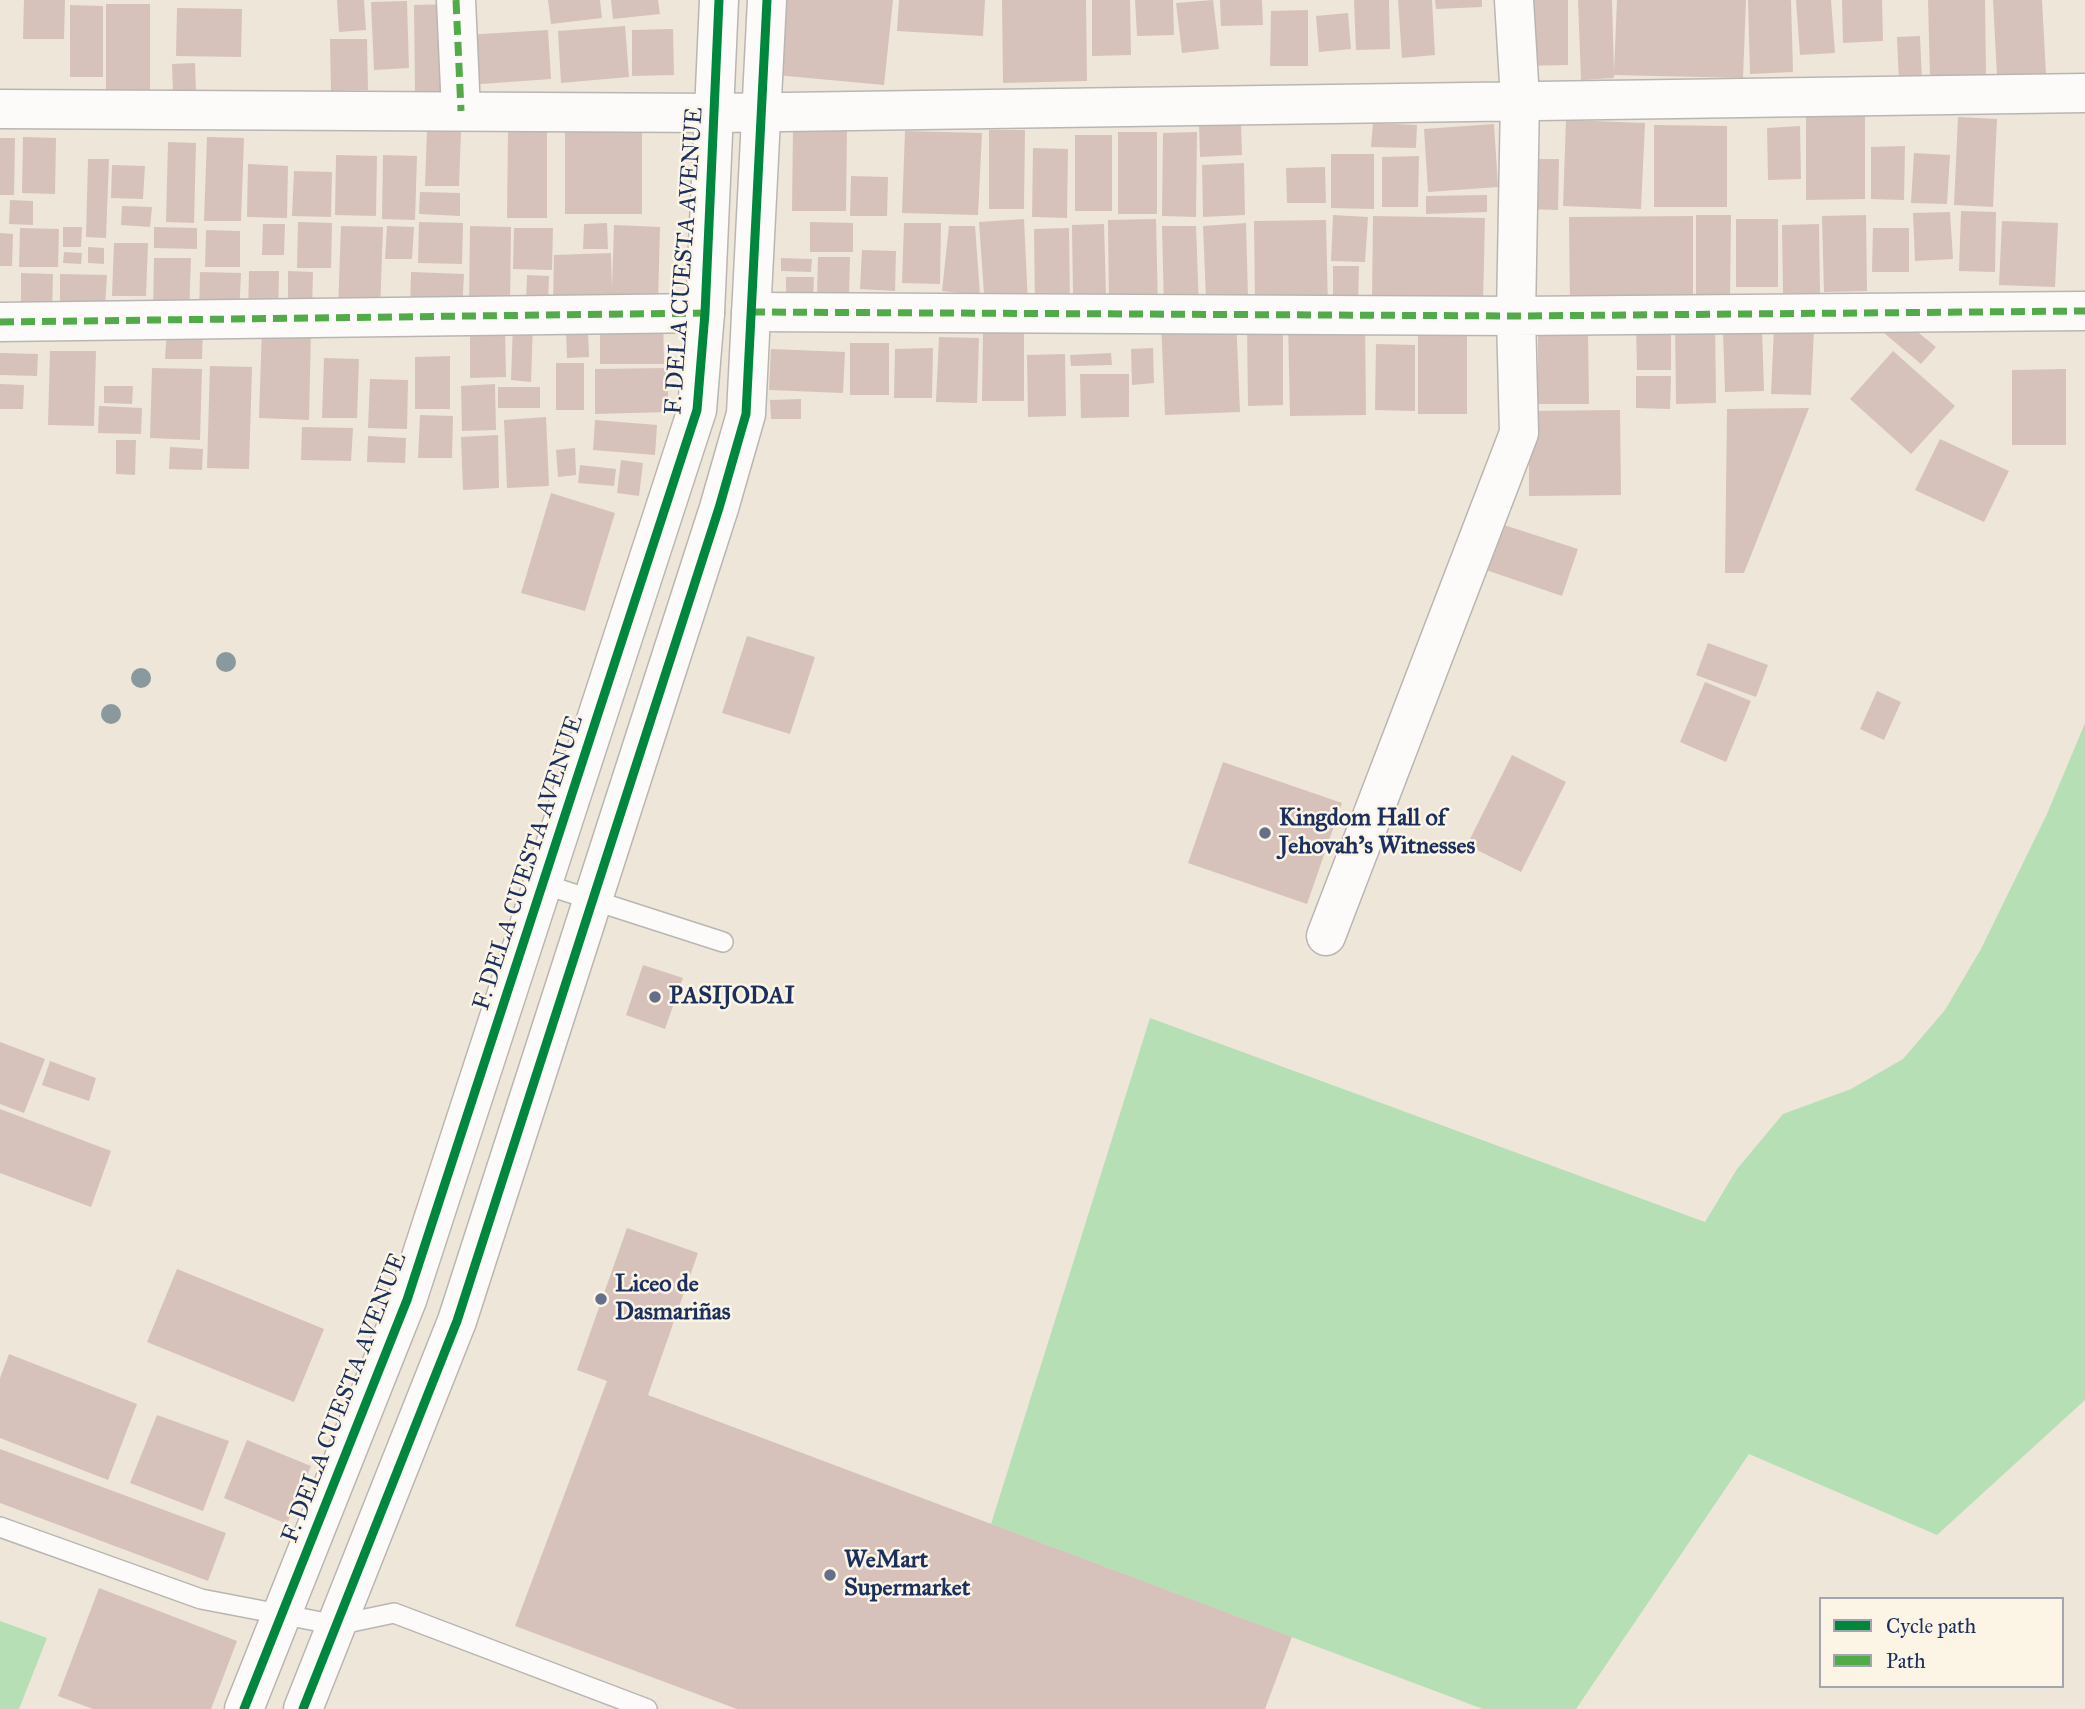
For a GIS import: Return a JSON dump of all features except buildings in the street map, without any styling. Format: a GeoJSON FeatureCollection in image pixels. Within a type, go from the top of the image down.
{"type":"FeatureCollection","features":[{"type":"Feature","properties":{"kind":"street"},"geometry":{"type":"LineString","coordinates":[[456,0],[461,110]]}},
{"type":"Feature","properties":{"kind":"street","name":"F. DELA CUESTA AVENUE"},"geometry":{"type":"LineString","coordinates":[[244,1709],[407,1300],[697,410],[716,113],[719,0]]}},
{"type":"Feature","properties":{"kind":"street"},"geometry":{"type":"LineString","coordinates":[[303,1709],[457,1321],[719,508],[746,414],[767,0]]}},
{"type":"Feature","properties":{"kind":"street"},"geometry":{"type":"LineString","coordinates":[[1326,936],[1519,433],[1516,316],[1520,99],[1514,0]]}},
{"type":"Feature","properties":{"kind":"street"},"geometry":{"type":"LineString","coordinates":[[0,110],[716,113],[1520,99],[2085,93]]}},
{"type":"Feature","properties":{"kind":"street"},"geometry":{"type":"LineString","coordinates":[[751,312],[1516,316],[2085,311]]}},
{"type":"Feature","properties":{"kind":"street"},"geometry":{"type":"LineString","coordinates":[[0,322],[705,313]]}},
{"type":"Feature","properties":{"kind":"lane"},"geometry":{"type":"LineString","coordinates":[[543,884],[723,942]]}},
{"type":"Feature","properties":{"kind":"lane"},"geometry":{"type":"LineString","coordinates":[[0,1527],[201,1600],[337,1625],[394,1613],[647,1709]]}},
{"type":"Feature","properties":{"kind":"green space"},"geometry":{"type":"Polygon","coordinates":[[[2085,723],[2085,1400],[1937,1535],[1749,1454],[1576,1709],[1483,1709],[991,1524],[1150,1018],[1705,1222],[1737,1169],[1783,1114],[1851,1089],[1903,1059],[1945,1010],[1981,949],[2047,814],[2085,723]]]}},
{"type":"Feature","properties":{"kind":"green space"},"geometry":{"type":"Polygon","coordinates":[[[0,1621],[47,1638],[19,1709],[0,1709],[0,1621]]]}},
{"type":"Feature","properties":{"kind":"marked path"},"geometry":{"type":"LineString","coordinates":[[456,0],[461,111]]}},
{"type":"Feature","properties":{"kind":"marked path"},"geometry":{"type":"LineString","coordinates":[[751,312],[1516,316],[2085,311]]}},
{"type":"Feature","properties":{"kind":"marked path"},"geometry":{"type":"LineString","coordinates":[[0,322],[705,313]]}},
{"type":"Feature","properties":{"kind":"cycle path"},"geometry":{"type":"LineString","coordinates":[[244,1709],[407,1300],[697,410],[705,313],[719,0]]}},
{"type":"Feature","properties":{"kind":"cycle path"},"geometry":{"type":"LineString","coordinates":[[303,1709],[457,1321],[719,508],[746,414],[767,0]]}},
{"type":"Feature","properties":{"kind":"place","name":"Kingdom Hall of Jehovah's Witnesses"},"geometry":{"type":"Point","coordinates":[1265,833]}},
{"type":"Feature","properties":{"kind":"place","name":"PASIJODAI"},"geometry":{"type":"Point","coordinates":[655,997]}},
{"type":"Feature","properties":{"kind":"place","name":"Liceo de Dasmariñas"},"geometry":{"type":"Point","coordinates":[601,1299]}},
{"type":"Feature","properties":{"kind":"place","name":"WeMart Supermarket"},"geometry":{"type":"Point","coordinates":[830,1575]}}]}
